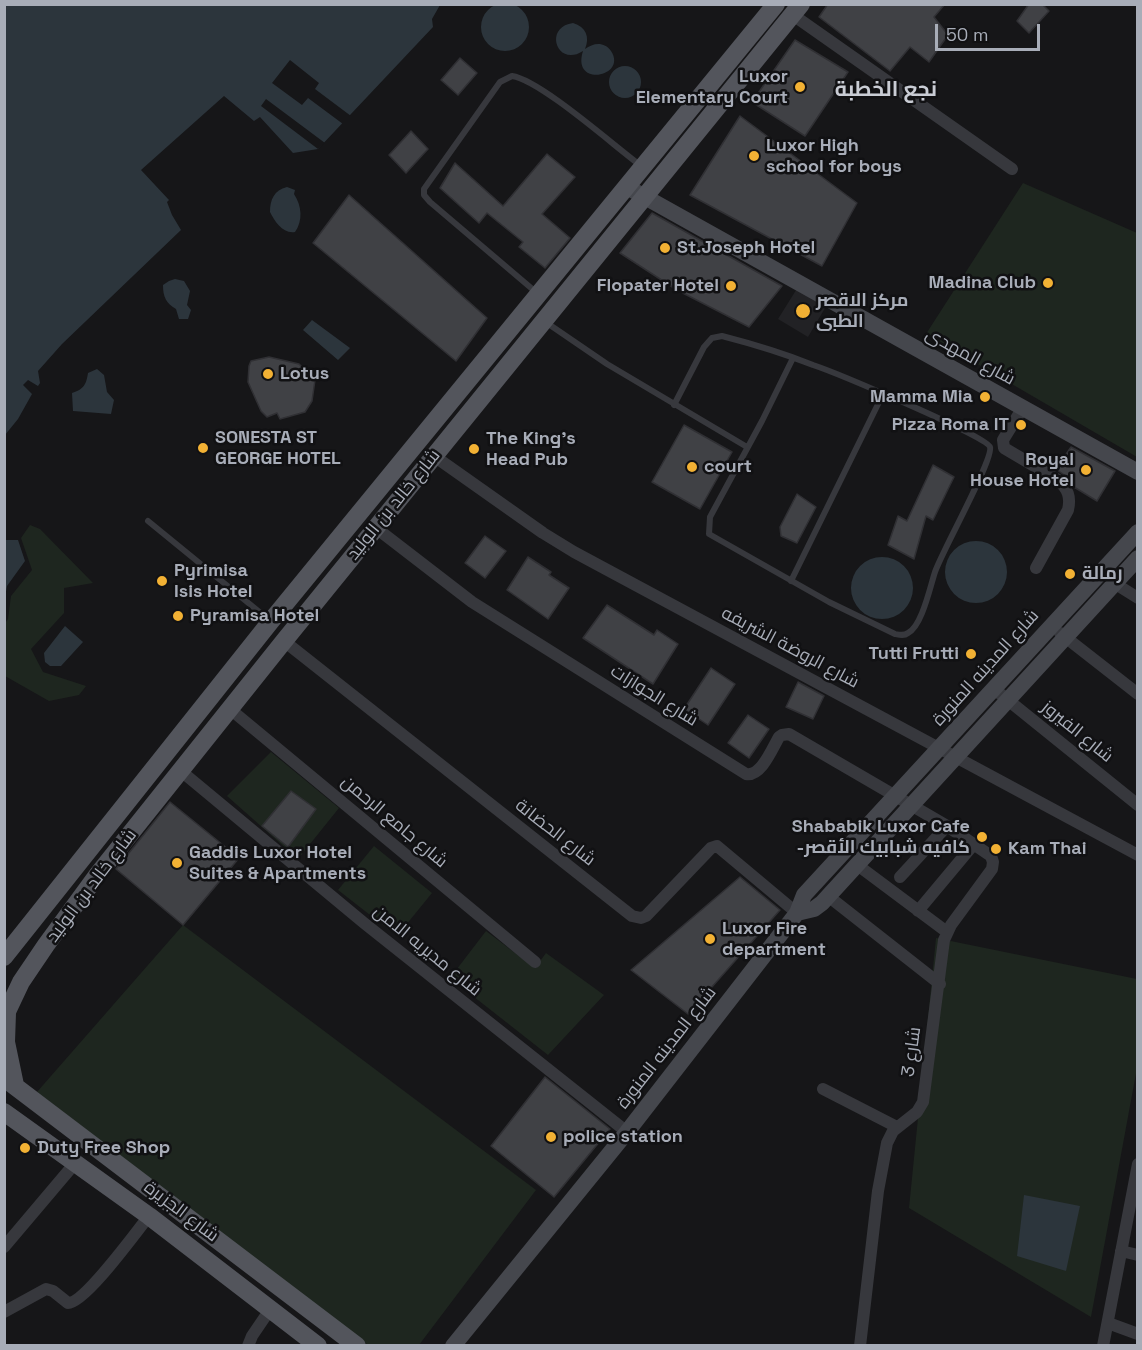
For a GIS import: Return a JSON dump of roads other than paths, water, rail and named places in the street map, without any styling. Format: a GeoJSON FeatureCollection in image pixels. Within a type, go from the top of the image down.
{"type":"FeatureCollection","features":[{"type":"Feature","properties":{"kind":"main road","name":"شارع خالد بن الوليد"},"geometry":{"type":"LineString","coordinates":[[4,957],[271,621],[776,4]]}},
{"type":"Feature","properties":{"kind":"main road","name":"شارع خالد بن الوليد"},"geometry":{"type":"LineString","coordinates":[[5,1016],[21,982],[72,909],[284,641],[797,10]]}},
{"type":"Feature","properties":{"kind":"main road","name":"شارع المهدى"},"geometry":{"type":"LineString","coordinates":[[627,187],[1137,472]]}},
{"type":"Feature","properties":{"kind":"main road"},"geometry":{"type":"LineString","coordinates":[[539,294],[550,314]]}},
{"type":"Feature","properties":{"kind":"main road","name":"شارع المدينه المنورة"},"geometry":{"type":"LineString","coordinates":[[453,1346],[627,1132],[797,913],[804,895],[1137,532]]}},
{"type":"Feature","properties":{"kind":"main road","name":"شارع المدينه المنورة"},"geometry":{"type":"LineString","coordinates":[[797,913],[814,909],[828,896],[1137,558]]}},
{"type":"Feature","properties":{"kind":"main road"},"geometry":{"type":"LineString","coordinates":[[5,1016],[10,1081]]}},
{"type":"Feature","properties":{"kind":"main road","name":"شارع الجزيرة"},"geometry":{"type":"LineString","coordinates":[[10,1081],[357,1346]]}},
{"type":"Feature","properties":{"kind":"main road","name":"شارع الجزيرة"},"geometry":{"type":"LineString","coordinates":[[4,1112],[149,1216],[318,1346]]}},
{"type":"Feature","properties":{"kind":"street"},"geometry":{"type":"LineString","coordinates":[[797,10],[1012,169]]}},
{"type":"Feature","properties":{"kind":"street"},"geometry":{"type":"LineString","coordinates":[[1022,409],[1003,440],[1004,448],[1058,480],[1065,486],[1070,502],[1068,510],[1036,568]]}},
{"type":"Feature","properties":{"kind":"street","name":"شارع الروضة الشريفه"},"geometry":{"type":"LineString","coordinates":[[434,456],[543,533],[574,552],[1137,855]]}},
{"type":"Feature","properties":{"kind":"street","name":"شارع الجوازات"},"geometry":{"type":"LineString","coordinates":[[376,528],[472,602],[746,774],[757,772],[779,737],[789,734],[912,806]]}},
{"type":"Feature","properties":{"kind":"street"},"geometry":{"type":"LineString","coordinates":[[1114,583],[1137,597]]}},
{"type":"Feature","properties":{"kind":"street"},"geometry":{"type":"LineString","coordinates":[[1050,625],[1137,693]]}},
{"type":"Feature","properties":{"kind":"street","name":"شارع الحضانة"},"geometry":{"type":"LineString","coordinates":[[284,641],[632,916],[642,918],[646,916],[714,846],[720,848],[797,913]]}},
{"type":"Feature","properties":{"kind":"street","name":"شارع الفيروز"},"geometry":{"type":"LineString","coordinates":[[993,688],[1137,805]]}},
{"type":"Feature","properties":{"kind":"street","name":"شارع جامع الرحمن"},"geometry":{"type":"LineString","coordinates":[[230,710],[535,962]]}},
{"type":"Feature","properties":{"kind":"street","name":"شارع مديريه الامن"},"geometry":{"type":"LineString","coordinates":[[181,771],[400,953],[627,1132]]}},
{"type":"Feature","properties":{"kind":"street","name":"شارع 3"},"geometry":{"type":"LineString","coordinates":[[860,1346],[878,1191],[887,1143],[897,1127],[917,1112],[923,1102],[947,932],[993,869],[990,856],[947,826],[912,806]]}},
{"type":"Feature","properties":{"kind":"street"},"geometry":{"type":"LineString","coordinates":[[900,877],[947,826]]}},
{"type":"Feature","properties":{"kind":"street"},"geometry":{"type":"LineString","coordinates":[[918,911],[974,844]]}},
{"type":"Feature","properties":{"kind":"street"},"geometry":{"type":"LineString","coordinates":[[856,864],[947,932]]}},
{"type":"Feature","properties":{"kind":"street"},"geometry":{"type":"LineString","coordinates":[[828,896],[940,984]]}},
{"type":"Feature","properties":{"kind":"street"},"geometry":{"type":"LineString","coordinates":[[823,1089],[897,1127]]}},
{"type":"Feature","properties":{"kind":"street"},"geometry":{"type":"LineString","coordinates":[[4,1247],[76,1162]]}},
{"type":"Feature","properties":{"kind":"street"},"geometry":{"type":"LineString","coordinates":[[1103,1346],[1137,1165]]}},
{"type":"Feature","properties":{"kind":"street"},"geometry":{"type":"LineString","coordinates":[[4,1312],[46,1289],[53,1291],[68,1304],[75,1302],[94,1284],[149,1216]]}},
{"type":"Feature","properties":{"kind":"street"},"geometry":{"type":"LineString","coordinates":[[1121,1251],[1137,1255]]}},
{"type":"Feature","properties":{"kind":"street"},"geometry":{"type":"LineString","coordinates":[[248,1346],[271,1308]]}},
{"type":"Feature","properties":{"kind":"street"},"geometry":{"type":"LineString","coordinates":[[1108,1323],[1137,1334]]}},
{"type":"Feature","properties":{"kind":"lane"},"geometry":{"type":"LineString","coordinates":[[539,294],[429,202],[423,192],[500,82],[512,76],[526,80],[559,102],[642,167]]}},
{"type":"Feature","properties":{"kind":"lane"},"geometry":{"type":"LineString","coordinates":[[550,314],[607,364],[747,447]]}},
{"type":"Feature","properties":{"kind":"lane"},"geometry":{"type":"LineString","coordinates":[[674,405],[704,347],[712,338],[722,336],[815,365],[982,439],[991,448],[978,483],[945,547],[919,620],[911,632],[904,635],[895,634],[709,534],[710,517],[792,358]]}},
{"type":"Feature","properties":{"kind":"lane"},"geometry":{"type":"LineString","coordinates":[[791,580],[883,394]]}},
{"type":"Feature","properties":{"kind":"lane"},"geometry":{"type":"LineString","coordinates":[[148,521],[271,621]]}},
{"type":"Feature","properties":{"kind":"place","name":"Luxor Elementary Court"},"geometry":{"type":"Point","coordinates":[800,87]}},
{"type":"Feature","properties":{"kind":"place","name":"Luxor High school for boys"},"geometry":{"type":"Point","coordinates":[754,156]}},
{"type":"Feature","properties":{"kind":"place","name":"St.Joseph Hotel"},"geometry":{"type":"Point","coordinates":[665,248]}},
{"type":"Feature","properties":{"kind":"place","name":"Madina Club"},"geometry":{"type":"Point","coordinates":[1048,283]}},
{"type":"Feature","properties":{"kind":"place","name":"Flopater Hotel"},"geometry":{"type":"Point","coordinates":[731,286]}},
{"type":"Feature","properties":{"kind":"place","name":"مركز الاقصر الطبى"},"geometry":{"type":"Point","coordinates":[803,311]}},
{"type":"Feature","properties":{"kind":"place","name":"Lotus"},"geometry":{"type":"Point","coordinates":[268,374]}},
{"type":"Feature","properties":{"kind":"place","name":"Mamma Mia"},"geometry":{"type":"Point","coordinates":[985,397]}},
{"type":"Feature","properties":{"kind":"place","name":"Pizza Roma IT"},"geometry":{"type":"Point","coordinates":[1021,425]}},
{"type":"Feature","properties":{"kind":"place","name":"SONESTA ST GEORGE HOTEL"},"geometry":{"type":"Point","coordinates":[203,448]}},
{"type":"Feature","properties":{"kind":"place","name":"The King's Head Pub"},"geometry":{"type":"Point","coordinates":[474,449]}},
{"type":"Feature","properties":{"kind":"place","name":"court"},"geometry":{"type":"Point","coordinates":[692,467]}},
{"type":"Feature","properties":{"kind":"place","name":"Royal House Hotel"},"geometry":{"type":"Point","coordinates":[1086,470]}},
{"type":"Feature","properties":{"kind":"place","name":"رمالة"},"geometry":{"type":"Point","coordinates":[1070,574]}},
{"type":"Feature","properties":{"kind":"place","name":"Pyrimisa Isis Hotel"},"geometry":{"type":"Point","coordinates":[162,581]}},
{"type":"Feature","properties":{"kind":"place","name":"Pyramisa Hotel"},"geometry":{"type":"Point","coordinates":[178,616]}},
{"type":"Feature","properties":{"kind":"place","name":"Tutti Frutti"},"geometry":{"type":"Point","coordinates":[971,654]}},
{"type":"Feature","properties":{"kind":"place","name":"Shababik Luxor Cafe -كافيه شبابيك الأقصر"},"geometry":{"type":"Point","coordinates":[982,837]}},
{"type":"Feature","properties":{"kind":"place","name":"Kam Thai"},"geometry":{"type":"Point","coordinates":[996,849]}},
{"type":"Feature","properties":{"kind":"place","name":"Gaddis Luxor Hotel Suites & Apartments"},"geometry":{"type":"Point","coordinates":[177,863]}},
{"type":"Feature","properties":{"kind":"place","name":"Luxor Fire department"},"geometry":{"type":"Point","coordinates":[710,939]}},
{"type":"Feature","properties":{"kind":"place","name":"police station"},"geometry":{"type":"Point","coordinates":[551,1137]}},
{"type":"Feature","properties":{"kind":"place","name":"Duty Free Shop"},"geometry":{"type":"Point","coordinates":[25,1148]}},
{"type":"Feature","properties":{"kind":"district","name":"نجع الخطبة"},"geometry":{"type":"Point","coordinates":[886,90]}}]}
